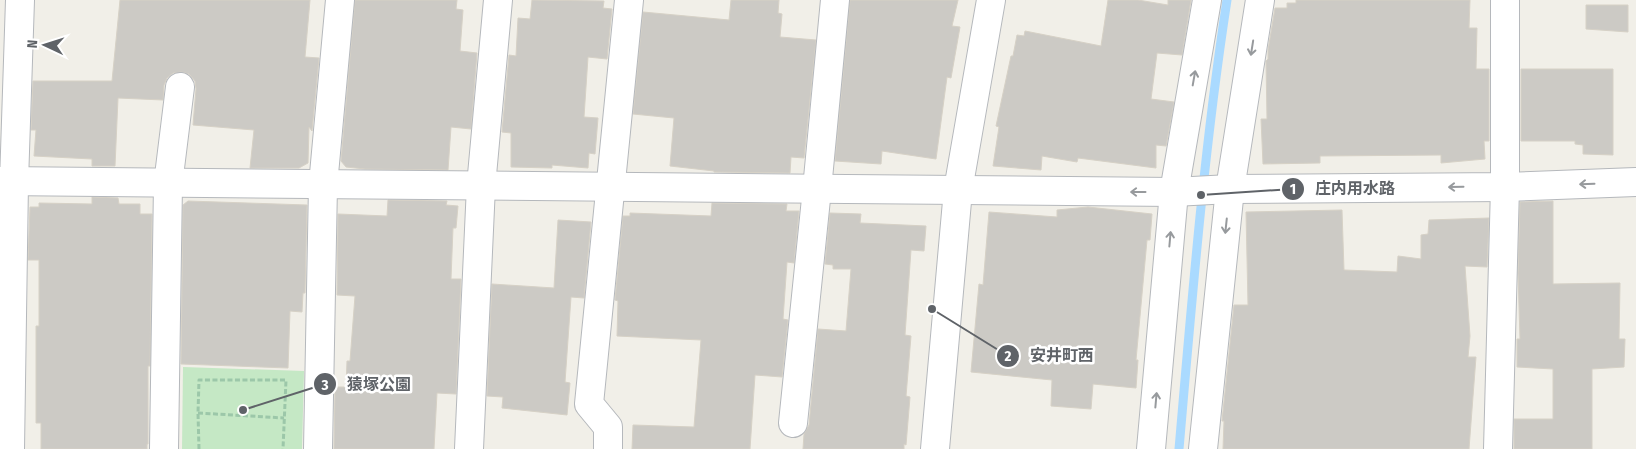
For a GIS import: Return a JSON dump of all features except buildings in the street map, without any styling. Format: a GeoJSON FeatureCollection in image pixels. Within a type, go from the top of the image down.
{"type":"FeatureCollection","features":[{"type":"Feature","properties":{"kind":"street"},"geometry":{"type":"LineString","coordinates":[[10,449],[7,182],[20,0]]}},
{"type":"Feature","properties":{"kind":"street"},"geometry":{"type":"LineString","coordinates":[[318,449],[323,185],[340,0]]}},
{"type":"Feature","properties":{"kind":"street"},"geometry":{"type":"LineString","coordinates":[[469,449],[481,186],[498,0]]}},
{"type":"Feature","properties":{"kind":"street"},"geometry":{"type":"LineString","coordinates":[[608,449],[608,427],[589,404],[629,0]]}},
{"type":"Feature","properties":{"kind":"street"},"geometry":{"type":"LineString","coordinates":[[793,423],[835,0]]}},
{"type":"Feature","properties":{"kind":"street"},"geometry":{"type":"LineString","coordinates":[[935,449],[958,190],[991,0]]}},
{"type":"Feature","properties":{"kind":"street"},"geometry":{"type":"LineString","coordinates":[[1203,449],[1201,191],[1207,0]]}},
{"type":"Feature","properties":{"kind":"street"},"geometry":{"type":"LineString","coordinates":[[1151,449],[1201,191],[1260,0]]}},
{"type":"Feature","properties":{"kind":"street"},"geometry":{"type":"LineString","coordinates":[[1498,449],[1505,187],[1505,0]]}},
{"type":"Feature","properties":{"kind":"street"},"geometry":{"type":"LineString","coordinates":[[164,449],[168,184],[180,87]]}},
{"type":"Feature","properties":{"kind":"street"},"geometry":{"type":"LineString","coordinates":[[7,182],[1201,191],[1505,187],[1636,182]]}},
{"type":"Feature","properties":{"kind":"path"},"geometry":{"type":"LineString","coordinates":[[199,449],[199,380],[286,380],[283,449]]}},
{"type":"Feature","properties":{"kind":"path"},"geometry":{"type":"LineString","coordinates":[[165,411],[319,420]]}},
{"type":"Feature","properties":{"kind":"green space"},"geometry":{"type":"Polygon","coordinates":[[[183,367],[304,371],[302,449],[182,449],[183,367]]]}},
{"type":"Feature","properties":{"kind":"waterway"},"geometry":{"type":"LineString","coordinates":[[1179,449],[1205,168],[1227,0]]}},
{"type":"Feature","properties":{"kind":"place","name":"庄内用水路"},"geometry":{"type":"Point","coordinates":[1201,195]}},
{"type":"Feature","properties":{"kind":"place","name":"安井町西"},"geometry":{"type":"Point","coordinates":[932,309]}},
{"type":"Feature","properties":{"kind":"place","name":"猿塚公園"},"geometry":{"type":"Point","coordinates":[243,410]}}]}
